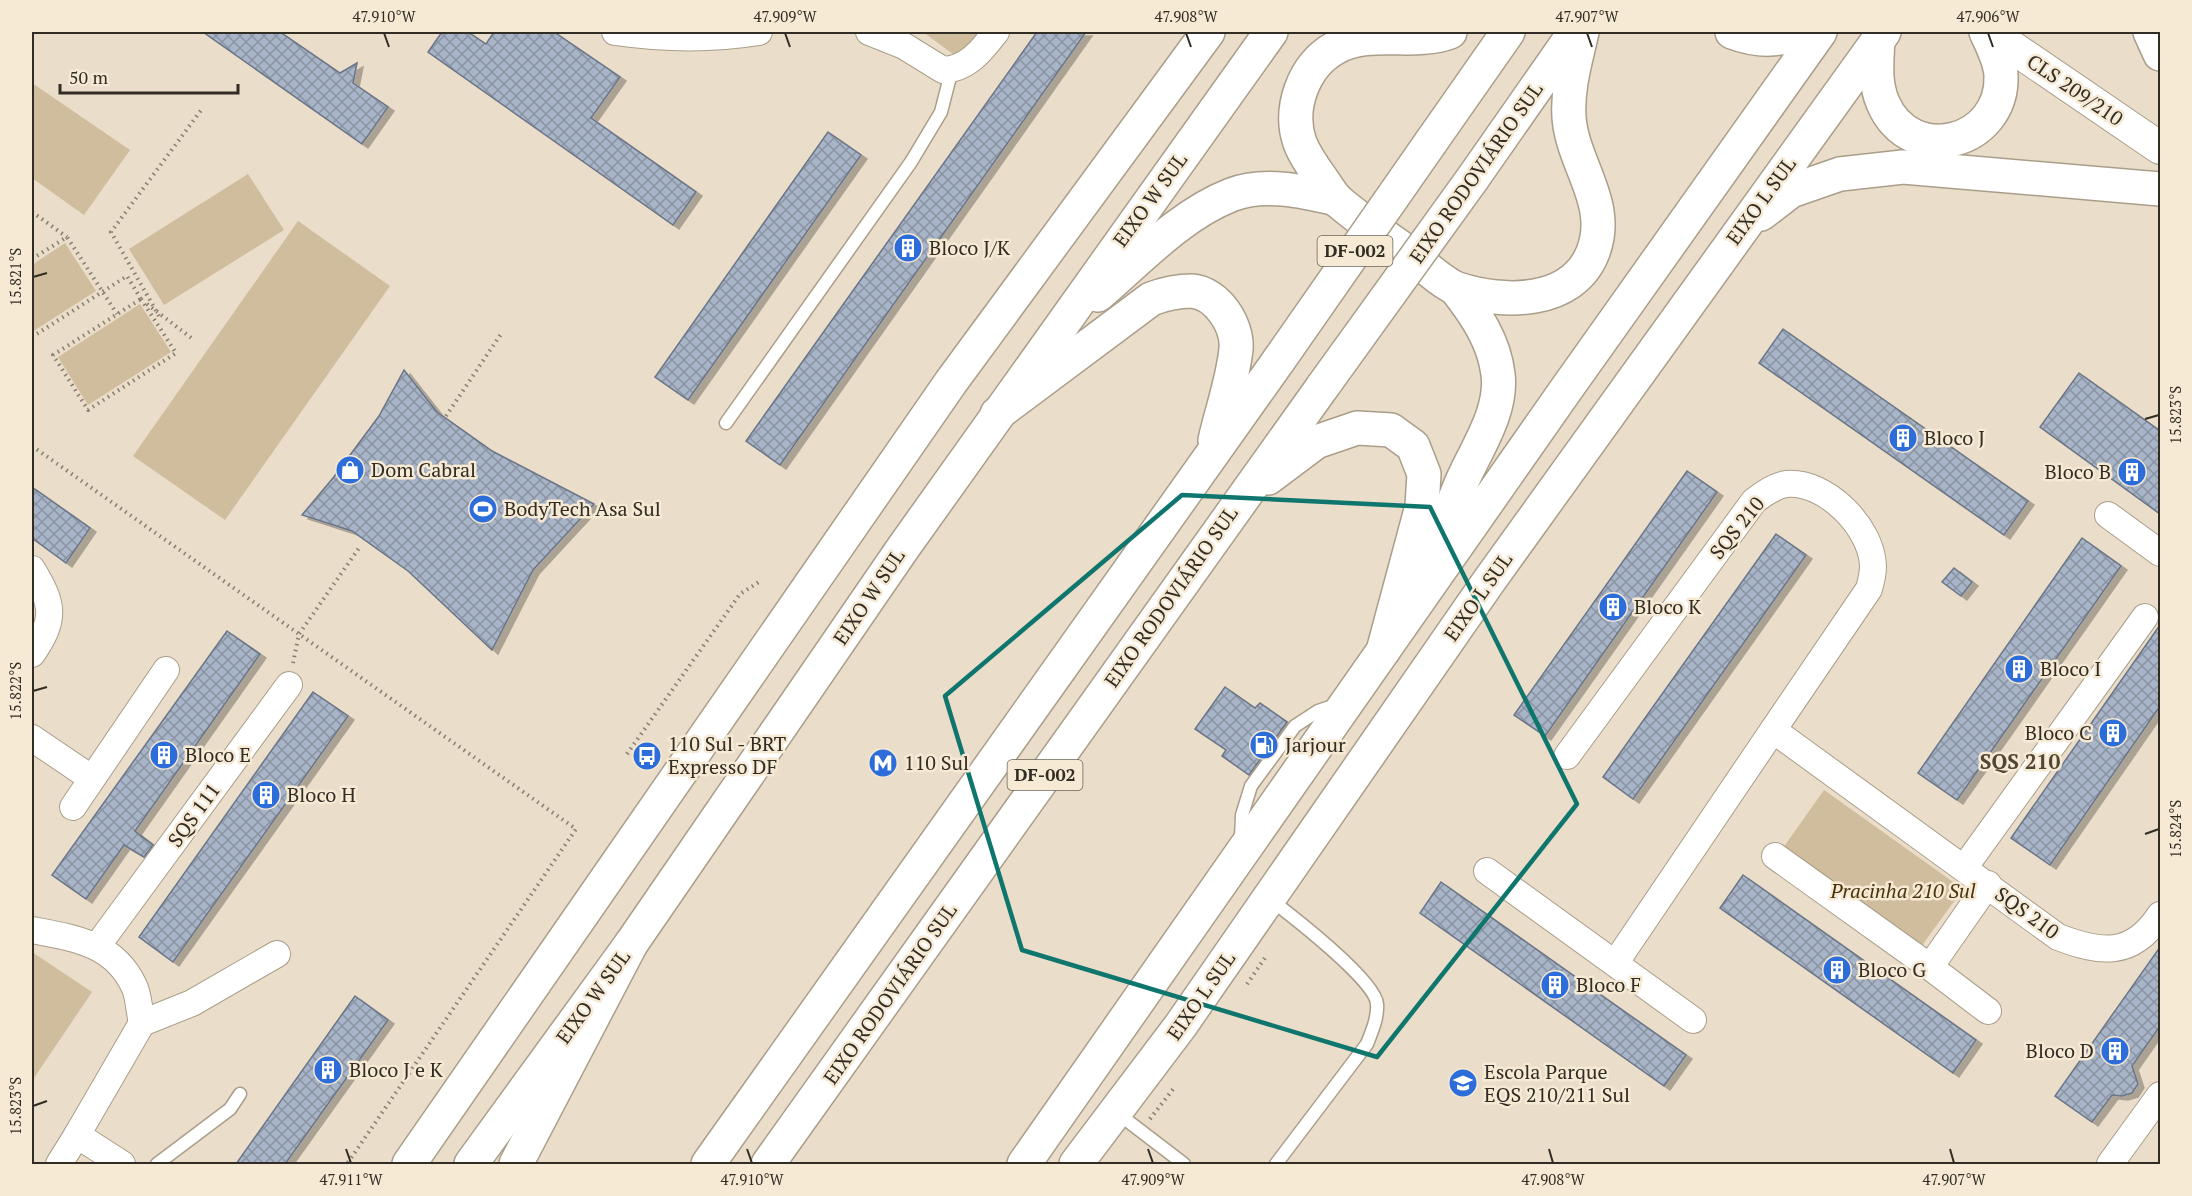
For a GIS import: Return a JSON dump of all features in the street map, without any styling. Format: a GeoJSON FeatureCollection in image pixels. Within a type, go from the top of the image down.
{"type":"FeatureCollection","features":[{"type":"Feature","properties":{"kind":"main road"},"geometry":{"type":"LineString","coordinates":[[409,1164],[951,382],[1208,32]]}},
{"type":"Feature","properties":{"kind":"main road","name":"EIXO W SUL"},"geometry":{"type":"LineString","coordinates":[[471,1164],[631,945],[997,414],[1271,32]]}},
{"type":"Feature","properties":{"kind":"main road"},"geometry":{"type":"LineString","coordinates":[[1426,590],[1442,534],[1460,487],[1496,408],[1498,376],[1491,344],[1478,317],[1456,289],[1336,199],[1311,164],[1298,133],[1296,115],[1300,88],[1314,66],[1334,48],[1359,40],[1385,36],[1415,39],[1450,32]]}},
{"type":"Feature","properties":{"kind":"main road","name":"DF-002"},"geometry":{"type":"LineString","coordinates":[[708,1164],[1279,360],[1508,32]]}},
{"type":"Feature","properties":{"kind":"main road","name":"EIXO RODOVIÁRIO SUL"},"geometry":{"type":"LineString","coordinates":[[768,1164],[1576,32]]}},
{"type":"Feature","properties":{"kind":"main road"},"geometry":{"type":"LineString","coordinates":[[1456,289],[1515,299],[1543,295],[1573,280],[1593,253],[1600,219],[1590,182],[1575,147],[1569,117],[1571,80],[1582,32]]}},
{"type":"Feature","properties":{"kind":"main road"},"geometry":{"type":"LineString","coordinates":[[1732,32],[1754,40],[1784,38],[1808,32]]}},
{"type":"Feature","properties":{"kind":"main road"},"geometry":{"type":"LineString","coordinates":[[1024,1164],[1820,32]]}},
{"type":"Feature","properties":{"kind":"main road"},"geometry":{"type":"LineString","coordinates":[[1881,35],[1876,76],[1883,104],[1898,124],[1917,137],[1941,143],[1967,135],[1984,122],[1998,99],[2001,74],[1988,32]]}},
{"type":"Feature","properties":{"kind":"main road"},"geometry":{"type":"LineString","coordinates":[[2150,32],[2160,54]]}},
{"type":"Feature","properties":{"kind":"main road","name":"EIXO L SUL"},"geometry":{"type":"LineString","coordinates":[[1076,1164],[1128,1122],[1181,1025],[1489,581],[1881,35]]}},
{"type":"Feature","properties":{"kind":"main road"},"geometry":{"type":"LineString","coordinates":[[1738,232],[1791,191],[1840,174],[1903,168],[2160,189]]}},
{"type":"Feature","properties":{"kind":"main road"},"geometry":{"type":"LineString","coordinates":[[1058,329],[1201,210],[1232,194],[1261,189],[1291,190],[1336,199]]}},
{"type":"Feature","properties":{"kind":"main road"},"geometry":{"type":"LineString","coordinates":[[997,414],[1151,298],[1172,292],[1194,291],[1214,301],[1229,319],[1236,347],[1212,453]]}},
{"type":"Feature","properties":{"kind":"main road"},"geometry":{"type":"LineString","coordinates":[[1241,499],[1316,442],[1357,428],[1391,430],[1413,446],[1424,474],[1422,506],[1383,651]]}},
{"type":"Feature","properties":{"kind":"main road"},"geometry":{"type":"LineString","coordinates":[[516,1164],[631,945]]}},
{"type":"Feature","properties":{"kind":"main road"},"geometry":{"type":"LineString","coordinates":[[480,1164],[495,1130]]}},
{"type":"Feature","properties":{"kind":"street"},"geometry":{"type":"LineString","coordinates":[[615,32],[723,38],[759,32]]}},
{"type":"Feature","properties":{"kind":"street"},"geometry":{"type":"LineString","coordinates":[[869,32],[904,46],[943,70],[966,64],[982,50],[996,32]]}},
{"type":"Feature","properties":{"kind":"street","name":"CLS 209/210"},"geometry":{"type":"LineString","coordinates":[[1988,32],[2160,148]]}},
{"type":"Feature","properties":{"kind":"street","name":"SQS 210"},"geometry":{"type":"LineString","coordinates":[[1567,756],[1754,501],[1768,490],[1786,484],[1807,486],[1827,495],[1857,525],[1869,544],[1873,567],[1869,589],[1616,962]]}},
{"type":"Feature","properties":{"kind":"street"},"geometry":{"type":"LineString","coordinates":[[2108,515],[2160,553]]}},
{"type":"Feature","properties":{"kind":"street"},"geometry":{"type":"LineString","coordinates":[[32,569],[44,589],[51,614],[41,641],[32,654]]}},
{"type":"Feature","properties":{"kind":"street"},"geometry":{"type":"LineString","coordinates":[[1964,868],[2145,616]]}},
{"type":"Feature","properties":{"kind":"street"},"geometry":{"type":"LineString","coordinates":[[73,807],[166,670]]}},
{"type":"Feature","properties":{"kind":"street","name":"SQS 111"},"geometry":{"type":"LineString","coordinates":[[98,945],[289,685]]}},
{"type":"Feature","properties":{"kind":"street","name":"SQS 210"},"geometry":{"type":"LineString","coordinates":[[1773,730],[2058,937],[2089,949],[2115,949],[2135,941],[2154,925],[2160,915]]}},
{"type":"Feature","properties":{"kind":"street"},"geometry":{"type":"LineString","coordinates":[[32,738],[91,778]]}},
{"type":"Feature","properties":{"kind":"street"},"geometry":{"type":"LineString","coordinates":[[1775,856],[1988,1011]]}},
{"type":"Feature","properties":{"kind":"street"},"geometry":{"type":"LineString","coordinates":[[1487,871],[1616,962],[1693,1020]]}},
{"type":"Feature","properties":{"kind":"street","name":"SQS 210"},"geometry":{"type":"LineString","coordinates":[[1930,967],[1988,885]]}},
{"type":"Feature","properties":{"kind":"street"},"geometry":{"type":"LineString","coordinates":[[32,930],[98,945],[122,967],[135,987],[142,1023]]}},
{"type":"Feature","properties":{"kind":"street"},"geometry":{"type":"LineString","coordinates":[[58,1164],[142,1023],[192,1003],[276,954]]}},
{"type":"Feature","properties":{"kind":"street"},"geometry":{"type":"LineString","coordinates":[[2110,1164],[2160,1095]]}},
{"type":"Feature","properties":{"kind":"street"},"geometry":{"type":"LineString","coordinates":[[76,1135],[122,1164]]}},
{"type":"Feature","properties":{"kind":"lane"},"geometry":{"type":"LineString","coordinates":[[726,423],[911,162],[941,112],[951,69]]}},
{"type":"Feature","properties":{"kind":"lane"},"geometry":{"type":"LineString","coordinates":[[1269,898],[1367,982],[1378,1002],[1376,1024],[1367,1044],[1276,1164]]}},
{"type":"Feature","properties":{"kind":"lane"},"geometry":{"type":"LineString","coordinates":[[157,1164],[230,1109],[240,1094]]}},
{"type":"Feature","properties":{"kind":"lane"},"geometry":{"type":"LineString","coordinates":[[1128,1122],[1184,1164]]}},
{"type":"Feature","properties":{"kind":"path"},"geometry":{"type":"LineString","coordinates":[[159,316],[111,232],[202,109]]}},
{"type":"Feature","properties":{"kind":"path"},"geometry":{"type":"LineString","coordinates":[[32,212],[67,237],[117,314]]}},
{"type":"Feature","properties":{"kind":"path"},"geometry":{"type":"LineString","coordinates":[[32,259],[67,237]]}},
{"type":"Feature","properties":{"kind":"path"},"geometry":{"type":"LineString","coordinates":[[32,337],[58,317],[127,276],[176,353],[134,378],[88,410],[53,355],[99,328],[141,299]]}},
{"type":"Feature","properties":{"kind":"path"},"geometry":{"type":"LineString","coordinates":[[141,299],[159,316],[194,340]]}},
{"type":"Feature","properties":{"kind":"path"},"geometry":{"type":"LineString","coordinates":[[446,416],[501,334]]}},
{"type":"Feature","properties":{"kind":"path"},"geometry":{"type":"LineString","coordinates":[[32,446],[576,829],[347,1164]]}},
{"type":"Feature","properties":{"kind":"path"},"geometry":{"type":"LineString","coordinates":[[289,685],[299,634],[359,548]]}},
{"type":"Feature","properties":{"kind":"path"},"geometry":{"type":"LineString","coordinates":[[627,754],[740,594],[762,580]]}},
{"type":"Feature","properties":{"kind":"path"},"geometry":{"type":"LineString","coordinates":[[1241,992],[1267,955]]}},
{"type":"Feature","properties":{"kind":"path"},"geometry":{"type":"LineString","coordinates":[[1128,1122],[1174,1088]]}},
{"type":"Feature","properties":{"kind":"highlighted area"},"geometry":{"type":"Polygon","coordinates":[[[1182,495],[1430,507],[1577,804],[1377,1057],[1022,950],[945,696],[1182,495]]]}},
{"type":"Feature","properties":{"kind":"green space"},"geometry":{"type":"Polygon","coordinates":[[[923,32],[982,32],[961,60],[923,32]]]}},
{"type":"Feature","properties":{"kind":"green space"},"geometry":{"type":"Polygon","coordinates":[[[32,83],[130,150],[84,215],[32,178],[32,83]]]}},
{"type":"Feature","properties":{"kind":"green space"},"geometry":{"type":"Polygon","coordinates":[[[248,174],[284,230],[164,305],[129,249],[248,174]]]}},
{"type":"Feature","properties":{"kind":"green space"},"geometry":{"type":"Polygon","coordinates":[[[298,221],[390,286],[225,520],[133,456],[298,221]]]}},
{"type":"Feature","properties":{"kind":"green space"},"geometry":{"type":"Polygon","coordinates":[[[65,243],[96,291],[32,332],[32,265],[65,243]]]}},
{"type":"Feature","properties":{"kind":"green space"},"geometry":{"type":"Polygon","coordinates":[[[140,304],[171,352],[88,405],[58,357],[140,304]]]}},
{"type":"Feature","properties":{"kind":"green space","name":"Pracinha 210 Sul"},"geometry":{"type":"Polygon","coordinates":[[[1824,790],[1963,889],[1920,948],[1783,848],[1824,790]]]}},
{"type":"Feature","properties":{"kind":"green space"},"geometry":{"type":"Polygon","coordinates":[[[32,952],[92,992],[32,1081],[32,952]]]}},
{"type":"Feature","properties":{"kind":"building"},"geometry":{"type":"Polygon","coordinates":[[[203,32],[280,32],[340,73],[357,63],[353,83],[388,107],[362,144],[203,32]]]}},
{"type":"Feature","properties":{"kind":"building"},"geometry":{"type":"Polygon","coordinates":[[[442,32],[468,32],[486,44],[494,32],[554,32],[620,77],[591,118],[696,192],[673,225],[428,52],[442,32]]]}},
{"type":"Feature","properties":{"kind":"building","name":"Bloco J/K"},"geometry":{"type":"Polygon","coordinates":[[[1037,32],[1086,32],[780,465],[746,441],[1037,32]]]}},
{"type":"Feature","properties":{"kind":"building"},"geometry":{"type":"Polygon","coordinates":[[[828,132],[861,155],[688,400],[655,377],[828,132]]]}},
{"type":"Feature","properties":{"kind":"building","name":"Bloco J"},"geometry":{"type":"Polygon","coordinates":[[[1783,329],[2028,501],[2004,535],[1759,363],[1783,329]]]}},
{"type":"Feature","properties":{"kind":"building"},"geometry":{"type":"Polygon","coordinates":[[[404,370],[437,412],[492,451],[594,504],[533,570],[492,650],[408,571],[352,531],[302,515],[379,416],[404,370]]]}},
{"type":"Feature","properties":{"kind":"building","name":"Bloco B"},"geometry":{"type":"Polygon","coordinates":[[[2079,373],[2160,431],[2160,514],[2040,427],[2079,373]]]}},
{"type":"Feature","properties":{"kind":"building","name":"Bloco K"},"geometry":{"type":"Polygon","coordinates":[[[1687,471],[1717,492],[1545,736],[1514,715],[1687,471]]]}},
{"type":"Feature","properties":{"kind":"building"},"geometry":{"type":"Polygon","coordinates":[[[32,487],[90,528],[66,563],[32,538],[32,487]]]}},
{"type":"Feature","properties":{"kind":"building"},"geometry":{"type":"Polygon","coordinates":[[[1776,534],[1806,555],[1633,799],[1603,777],[1776,534]]]}},
{"type":"Feature","properties":{"kind":"building","name":"Bloco I"},"geometry":{"type":"Polygon","coordinates":[[[2082,538],[2121,566],[1957,800],[1918,773],[2082,538]]]}},
{"type":"Feature","properties":{"kind":"building"},"geometry":{"type":"Polygon","coordinates":[[[1954,568],[1972,582],[1961,596],[1942,582],[1954,568]]]}},
{"type":"Feature","properties":{"kind":"building","name":"Bloco C"},"geometry":{"type":"Polygon","coordinates":[[[2160,625],[2160,706],[2050,865],[2011,838],[2160,625]]]}},
{"type":"Feature","properties":{"kind":"building","name":"Bloco E"},"geometry":{"type":"Polygon","coordinates":[[[227,631],[260,654],[135,831],[153,845],[144,857],[124,845],[86,899],[52,875],[227,631]]]}},
{"type":"Feature","properties":{"kind":"building"},"geometry":{"type":"Polygon","coordinates":[[[1225,687],[1255,708],[1260,703],[1287,722],[1249,775],[1222,756],[1226,750],[1195,729],[1225,687]]]}},
{"type":"Feature","properties":{"kind":"building","name":"Bloco H"},"geometry":{"type":"Polygon","coordinates":[[[313,692],[348,716],[173,962],[139,937],[313,692]]]}},
{"type":"Feature","properties":{"kind":"building","name":"Bloco G"},"geometry":{"type":"Polygon","coordinates":[[[1743,875],[1976,1040],[1953,1073],[1720,908],[1743,875]]]}},
{"type":"Feature","properties":{"kind":"building","name":"Bloco F"},"geometry":{"type":"Polygon","coordinates":[[[1441,882],[1686,1055],[1664,1086],[1420,913],[1441,882]]]}},
{"type":"Feature","properties":{"kind":"building","name":"Bloco D"},"geometry":{"type":"Polygon","coordinates":[[[2160,947],[2160,1026],[2132,1066],[2138,1084],[2132,1093],[2122,1096],[2112,1095],[2092,1122],[2055,1096],[2160,947]]]}},
{"type":"Feature","properties":{"kind":"building","name":"Bloco J e K"},"geometry":{"type":"Polygon","coordinates":[[[355,996],[388,1020],[285,1164],[236,1164],[355,996]]]}},
{"type":"Feature","properties":{"kind":"place","name":"Bloco J/K"},"geometry":{"type":"Point","coordinates":[908,248]}},
{"type":"Feature","properties":{"kind":"place","name":"Bloco J"},"geometry":{"type":"Point","coordinates":[1903,438]}},
{"type":"Feature","properties":{"kind":"place","name":"Dom Cabral"},"geometry":{"type":"Point","coordinates":[350,470]}},
{"type":"Feature","properties":{"kind":"place","name":"Bloco B"},"geometry":{"type":"Point","coordinates":[2132,472]}},
{"type":"Feature","properties":{"kind":"place","name":"BodyTech Asa Sul"},"geometry":{"type":"Point","coordinates":[483,509]}},
{"type":"Feature","properties":{"kind":"place","name":"Bloco K"},"geometry":{"type":"Point","coordinates":[1613,607]}},
{"type":"Feature","properties":{"kind":"place","name":"Bloco I"},"geometry":{"type":"Point","coordinates":[2019,669]}},
{"type":"Feature","properties":{"kind":"place","name":"Bloco C"},"geometry":{"type":"Point","coordinates":[2113,733]}},
{"type":"Feature","properties":{"kind":"place","name":"Jarjour"},"geometry":{"type":"Point","coordinates":[1264,745]}},
{"type":"Feature","properties":{"kind":"place","name":"Bloco E"},"geometry":{"type":"Point","coordinates":[164,755]}},
{"type":"Feature","properties":{"kind":"place","name":"110 Sul - BRT Expresso DF"},"geometry":{"type":"Point","coordinates":[647,756]}},
{"type":"Feature","properties":{"kind":"place","name":"110 Sul"},"geometry":{"type":"Point","coordinates":[883,763]}},
{"type":"Feature","properties":{"kind":"place","name":"Bloco H"},"geometry":{"type":"Point","coordinates":[266,795]}},
{"type":"Feature","properties":{"kind":"place","name":"Bloco G"},"geometry":{"type":"Point","coordinates":[1837,970]}},
{"type":"Feature","properties":{"kind":"place","name":"Bloco F"},"geometry":{"type":"Point","coordinates":[1555,985]}},
{"type":"Feature","properties":{"kind":"place","name":"Bloco D"},"geometry":{"type":"Point","coordinates":[2115,1051]}},
{"type":"Feature","properties":{"kind":"place","name":"Bloco J e K"},"geometry":{"type":"Point","coordinates":[328,1070]}},
{"type":"Feature","properties":{"kind":"place","name":"Escola Parque EQS 210/211 Sul"},"geometry":{"type":"Point","coordinates":[1463,1083]}},
{"type":"Feature","properties":{"kind":"district","name":"SQS 210"},"geometry":{"type":"Point","coordinates":[2020,762]}}]}
